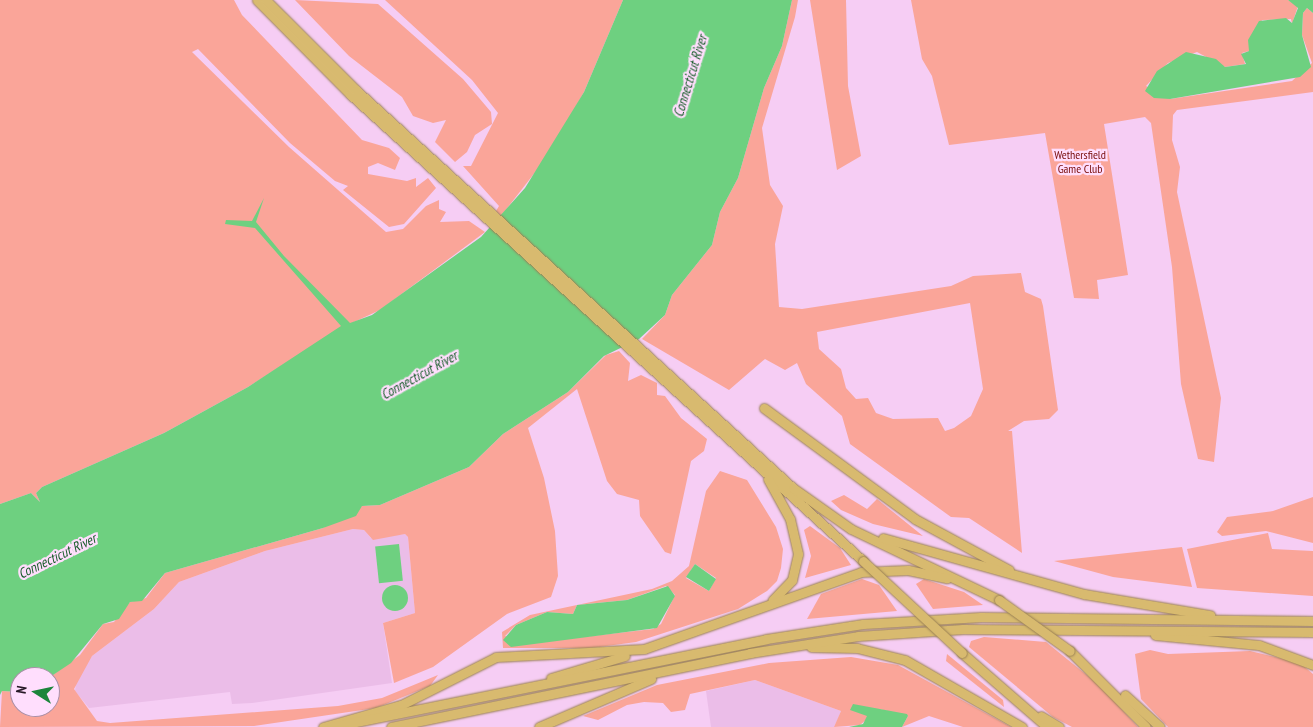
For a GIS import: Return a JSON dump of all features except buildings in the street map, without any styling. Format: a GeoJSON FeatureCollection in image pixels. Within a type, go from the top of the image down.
{"type":"FeatureCollection","features":[{"type":"Feature","properties":{"kind":"highway"},"geometry":{"type":"LineString","coordinates":[[257,0],[379,114],[753,455],[806,499],[845,526],[999,600],[1070,651],[1160,727]]}},
{"type":"Feature","properties":{"kind":"highway"},"geometry":{"type":"LineString","coordinates":[[266,0],[379,114]]}},
{"type":"Feature","properties":{"kind":"highway"},"geometry":{"type":"LineString","coordinates":[[764,408],[930,529],[1044,584]]}},
{"type":"Feature","properties":{"kind":"highway"},"geometry":{"type":"LineString","coordinates":[[762,463],[819,503],[874,535],[1044,584],[1237,620]]}},
{"type":"Feature","properties":{"kind":"highway"},"geometry":{"type":"LineString","coordinates":[[762,463],[962,653],[1047,727]]}},
{"type":"Feature","properties":{"kind":"highway"},"geometry":{"type":"LineString","coordinates":[[756,610],[789,585],[798,554],[790,519],[762,463]]}},
{"type":"Feature","properties":{"kind":"highway"},"geometry":{"type":"LineString","coordinates":[[533,686],[756,610],[834,579],[877,570],[934,574],[989,594]]}},
{"type":"Feature","properties":{"kind":"highway"},"geometry":{"type":"LineString","coordinates":[[331,727],[775,637],[881,622],[974,618],[1313,621]]}},
{"type":"Feature","properties":{"kind":"highway"},"geometry":{"type":"LineString","coordinates":[[391,727],[790,646],[940,629],[1313,632]]}},
{"type":"Feature","properties":{"kind":"highway"},"geometry":{"type":"LineString","coordinates":[[1140,630],[1266,646],[1313,665]]}},
{"type":"Feature","properties":{"kind":"highway"},"geometry":{"type":"LineString","coordinates":[[790,646],[857,648],[905,660],[1022,727]]}},
{"type":"Feature","properties":{"kind":"highway"},"geometry":{"type":"LineString","coordinates":[[323,727],[401,705],[496,657],[644,649]]}},
{"type":"Feature","properties":{"kind":"highway"},"geometry":{"type":"LineString","coordinates":[[1085,664],[1146,727]]}},
{"type":"Feature","properties":{"kind":"highway"},"geometry":{"type":"LineString","coordinates":[[539,727],[668,670]]}},
{"type":"Feature","properties":{"kind":"highway"},"geometry":{"type":"LineString","coordinates":[[1015,700],[1059,727]]}},
{"type":"Feature","properties":{"kind":"shaded area"},"geometry":{"type":"Polygon","coordinates":[[[353,529],[364,530],[371,538],[405,534],[408,537],[415,613],[383,623],[392,683],[252,703],[232,704],[230,692],[89,708],[75,691],[77,676],[92,656],[154,609],[179,582],[265,551],[353,529]]]}},
{"type":"Feature","properties":{"kind":"shaded area"},"geometry":{"type":"Polygon","coordinates":[[[755,680],[841,711],[834,727],[711,727],[706,691],[755,680]]]}},
{"type":"Feature","properties":{"kind":"green space"},"geometry":{"type":"Polygon","coordinates":[[[0,0],[234,0],[242,15],[362,140],[389,148],[400,158],[395,170],[378,163],[368,167],[368,174],[407,181],[416,178],[416,187],[428,178],[436,188],[404,224],[389,227],[343,190],[348,186],[335,181],[290,143],[198,49],[192,52],[289,147],[386,232],[403,229],[426,206],[439,200],[439,209],[446,212],[440,222],[469,221],[485,232],[380,310],[339,329],[248,387],[164,433],[42,487],[36,493],[40,502],[31,493],[0,504],[0,0]]]}},
{"type":"Feature","properties":{"kind":"green space"},"geometry":{"type":"Polygon","coordinates":[[[295,0],[378,4],[463,79],[491,112],[492,124],[475,135],[467,152],[455,162],[435,142],[446,120],[433,123],[413,116],[402,97],[349,56],[295,0]]]}},
{"type":"Feature","properties":{"kind":"green space"},"geometry":{"type":"Polygon","coordinates":[[[385,0],[623,0],[584,92],[547,157],[501,216],[496,211],[499,206],[463,166],[471,166],[498,113],[472,80],[385,0]]]}},
{"type":"Feature","properties":{"kind":"green space"},"geometry":{"type":"Polygon","coordinates":[[[792,0],[798,0],[795,17],[762,128],[770,185],[783,206],[775,244],[779,307],[802,309],[951,286],[973,276],[1021,273],[1025,292],[1041,299],[1058,410],[1049,419],[1024,421],[1008,431],[1012,431],[1022,553],[969,518],[951,517],[850,444],[842,416],[806,384],[797,363],[785,370],[765,359],[729,390],[642,339],[665,315],[672,295],[712,245],[720,212],[738,178],[764,88],[782,46],[792,0]],[[970,303],[817,332],[819,349],[841,369],[846,388],[856,399],[868,398],[876,413],[893,419],[938,418],[945,431],[954,428],[971,416],[983,389],[970,303]]]}},
{"type":"Feature","properties":{"kind":"green space"},"geometry":{"type":"Polygon","coordinates":[[[810,0],[846,0],[848,86],[861,156],[837,170],[810,0]]]}},
{"type":"Feature","properties":{"kind":"green space","name":"Wethersfield Game Club"},"geometry":{"type":"Polygon","coordinates":[[[911,0],[1288,0],[1298,6],[1292,24],[1291,19],[1262,20],[1249,51],[1242,53],[1245,64],[1225,67],[1197,52],[1168,63],[1146,86],[1170,99],[1292,81],[1312,63],[1302,35],[1303,13],[1307,8],[1313,13],[1313,92],[1177,110],[1173,115],[1172,140],[1180,167],[1177,192],[1221,398],[1214,462],[1198,459],[1181,384],[1172,267],[1151,123],[1145,117],[1104,124],[1128,275],[1097,280],[1099,299],[1074,298],[1045,133],[949,145],[932,76],[922,59],[911,0]]]}},
{"type":"Feature","properties":{"kind":"green space"},"geometry":{"type":"Polygon","coordinates":[[[619,351],[630,363],[628,381],[641,375],[657,383],[657,395],[665,396],[681,418],[707,439],[704,451],[691,461],[671,554],[665,552],[640,516],[639,500],[617,494],[607,481],[577,389],[528,428],[544,478],[555,531],[558,576],[551,597],[507,614],[433,667],[394,683],[383,623],[415,613],[408,537],[405,534],[373,540],[364,530],[353,529],[265,551],[179,582],[154,609],[92,656],[74,689],[97,721],[110,723],[338,706],[382,698],[438,675],[430,686],[376,708],[254,726],[0,727],[2,691],[10,691],[10,717],[60,717],[60,670],[80,655],[103,624],[114,622],[130,602],[146,598],[165,573],[323,528],[362,506],[380,505],[469,467],[503,434],[568,392],[606,355],[619,351]]]}},
{"type":"Feature","properties":{"kind":"green space"},"geometry":{"type":"Polygon","coordinates":[[[720,471],[747,480],[776,527],[783,549],[781,568],[777,581],[767,591],[738,609],[636,642],[592,648],[503,648],[502,632],[530,615],[652,589],[672,581],[689,566],[706,491],[720,471]],[[695,564],[686,578],[709,591],[716,578],[695,564]],[[666,586],[627,600],[577,605],[573,614],[547,612],[516,625],[505,636],[530,643],[653,629],[661,624],[675,595],[666,586]]]}},
{"type":"Feature","properties":{"kind":"green space"},"geometry":{"type":"Polygon","coordinates":[[[844,495],[867,509],[877,499],[923,536],[873,524],[841,510],[831,501],[844,495]]]}},
{"type":"Feature","properties":{"kind":"green space"},"geometry":{"type":"Polygon","coordinates":[[[1313,497],[1313,543],[1266,531],[1222,536],[1217,532],[1227,517],[1273,511],[1313,497]]]}},
{"type":"Feature","properties":{"kind":"green space"},"geometry":{"type":"Polygon","coordinates":[[[810,526],[840,548],[851,565],[805,578],[811,556],[804,530],[810,526]]]}},
{"type":"Feature","properties":{"kind":"green space"},"geometry":{"type":"Polygon","coordinates":[[[1268,533],[1272,549],[1313,551],[1313,596],[1197,588],[1187,549],[1268,533]]]}},
{"type":"Feature","properties":{"kind":"green space"},"geometry":{"type":"Polygon","coordinates":[[[1182,547],[1192,587],[1113,577],[1054,561],[1182,547]]]}},
{"type":"Feature","properties":{"kind":"green space"},"geometry":{"type":"Polygon","coordinates":[[[862,579],[879,585],[897,611],[807,619],[821,594],[862,579]]]}},
{"type":"Feature","properties":{"kind":"green space"},"geometry":{"type":"Polygon","coordinates":[[[924,579],[964,592],[983,605],[933,609],[916,584],[924,579]]]}},
{"type":"Feature","properties":{"kind":"green space"},"geometry":{"type":"Polygon","coordinates":[[[984,637],[1046,642],[1099,685],[1138,727],[1072,727],[1053,717],[969,647],[971,641],[984,637]]]}},
{"type":"Feature","properties":{"kind":"green space"},"geometry":{"type":"Polygon","coordinates":[[[1150,650],[1168,654],[1250,651],[1300,663],[1313,674],[1313,727],[1168,727],[1141,699],[1135,654],[1150,650]]]}},
{"type":"Feature","properties":{"kind":"green space"},"geometry":{"type":"Polygon","coordinates":[[[947,654],[1003,700],[1004,707],[946,661],[947,654]]]}},
{"type":"Feature","properties":{"kind":"green space"},"geometry":{"type":"Polygon","coordinates":[[[851,657],[898,665],[1011,727],[963,727],[929,716],[902,727],[908,716],[879,709],[860,725],[834,727],[841,711],[755,680],[690,694],[685,710],[671,712],[663,703],[644,702],[627,705],[598,720],[583,716],[657,685],[769,663],[851,657]]]}},
{"type":"Feature","properties":{"kind":"water","name":"Connecticut River"},"geometry":{"type":"Polygon","coordinates":[[[623,0],[792,0],[782,46],[764,88],[738,178],[720,212],[712,245],[672,295],[665,315],[639,339],[604,356],[568,392],[503,434],[469,467],[380,505],[362,506],[356,516],[323,528],[165,573],[142,601],[130,602],[119,619],[103,624],[71,663],[60,670],[60,667],[10,667],[10,691],[2,691],[0,695],[0,504],[31,493],[40,502],[36,493],[42,487],[164,433],[248,387],[341,326],[255,228],[225,224],[226,220],[252,221],[264,198],[256,222],[284,256],[350,323],[372,315],[481,237],[525,188],[584,92],[623,0]]]}},
{"type":"Feature","properties":{"kind":"water"},"geometry":{"type":"Polygon","coordinates":[[[1288,0],[1313,0],[1313,13],[1307,8],[1303,13],[1302,35],[1311,67],[1300,77],[1170,99],[1154,98],[1145,91],[1157,71],[1186,52],[1216,59],[1225,67],[1246,64],[1241,54],[1249,51],[1248,40],[1259,21],[1286,18],[1292,23],[1298,8],[1288,0]]]}},
{"type":"Feature","properties":{"kind":"water"},"geometry":{"type":"Polygon","coordinates":[[[399,544],[403,581],[379,583],[375,547],[399,544]]]}},
{"type":"Feature","properties":{"kind":"water"},"geometry":{"type":"Polygon","coordinates":[[[695,564],[716,579],[709,591],[686,577],[695,564]]]}},
{"type":"Feature","properties":{"kind":"water"},"geometry":{"type":"Polygon","coordinates":[[[395,585],[404,589],[408,598],[404,607],[395,611],[386,607],[382,598],[386,589],[395,585]]]}},
{"type":"Feature","properties":{"kind":"water"},"geometry":{"type":"Polygon","coordinates":[[[668,586],[675,596],[657,628],[511,647],[503,640],[516,625],[547,612],[573,614],[577,605],[627,600],[668,586]]]}},
{"type":"Feature","properties":{"kind":"water"},"geometry":{"type":"Polygon","coordinates":[[[853,704],[907,714],[908,716],[902,727],[849,727],[863,724],[867,716],[850,710],[853,704]]]}}]}
